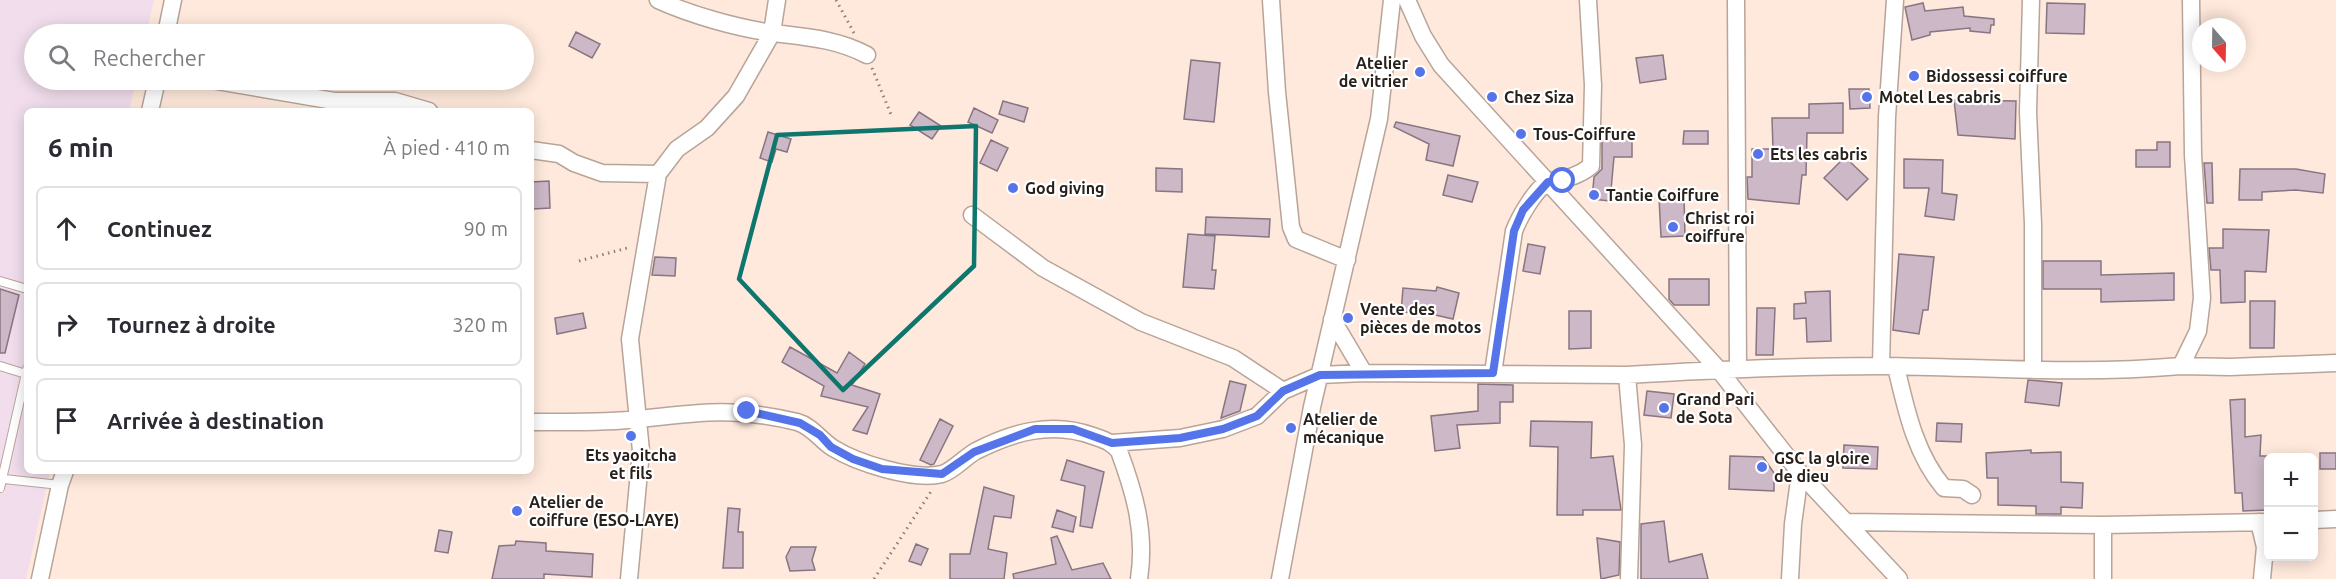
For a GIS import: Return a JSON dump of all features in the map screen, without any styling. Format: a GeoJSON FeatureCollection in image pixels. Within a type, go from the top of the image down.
{"type":"FeatureCollection","features":[{"type":"Feature","properties":{"kind":"street"},"geometry":{"type":"LineString","coordinates":[[168,24],[174,0]]}},
{"type":"Feature","properties":{"kind":"street"},"geometry":{"type":"LineString","coordinates":[[658,0],[682,11],[772,33],[820,38],[851,47],[867,55]]}},
{"type":"Feature","properties":{"kind":"street"},"geometry":{"type":"LineString","coordinates":[[629,579],[640,477],[638,419],[630,339],[658,174],[677,149],[707,128],[736,96],[772,33],[777,0]]}},
{"type":"Feature","properties":{"kind":"street"},"geometry":{"type":"LineString","coordinates":[[1271,0],[1277,92],[1291,227],[1296,238],[1347,260]]}},
{"type":"Feature","properties":{"kind":"street"},"geometry":{"type":"LineString","coordinates":[[1280,579],[1332,319],[1379,119],[1392,0]]}},
{"type":"Feature","properties":{"kind":"street"},"geometry":{"type":"LineString","coordinates":[[1407,0],[1424,36],[1441,64],[1719,370],[1800,474],[1899,579]]}},
{"type":"Feature","properties":{"kind":"street"},"geometry":{"type":"LineString","coordinates":[[1493,373],[1514,231],[1523,210],[1548,182],[1578,176],[1591,166],[1593,85],[1588,0]]}},
{"type":"Feature","properties":{"kind":"street"},"geometry":{"type":"LineString","coordinates":[[1736,0],[1738,369]]}},
{"type":"Feature","properties":{"kind":"street"},"geometry":{"type":"LineString","coordinates":[[1895,0],[1887,117],[1888,367],[1931,473],[1944,488],[1963,489],[1972,495]]}},
{"type":"Feature","properties":{"kind":"street"},"geometry":{"type":"LineString","coordinates":[[2031,0],[2028,112],[2033,224],[2033,370]]}},
{"type":"Feature","properties":{"kind":"street"},"geometry":{"type":"LineString","coordinates":[[2181,366],[2198,331],[2202,297],[2193,155],[2191,0]]}},
{"type":"Feature","properties":{"kind":"street"},"geometry":{"type":"LineString","coordinates":[[151,108],[155,90]]}},
{"type":"Feature","properties":{"kind":"street"},"geometry":{"type":"LineString","coordinates":[[270,90],[333,101],[395,101],[419,108]]}},
{"type":"Feature","properties":{"kind":"street"},"geometry":{"type":"LineString","coordinates":[[534,150],[559,154],[574,163],[602,173],[658,174]]}},
{"type":"Feature","properties":{"kind":"street"},"geometry":{"type":"LineString","coordinates":[[972,214],[1043,268],[1142,322],[1233,358],[1283,391]]}},
{"type":"Feature","properties":{"kind":"street"},"geometry":{"type":"LineString","coordinates":[[1332,319],[1364,373]]}},
{"type":"Feature","properties":{"kind":"street"},"geometry":{"type":"LineString","coordinates":[[534,422],[638,419],[697,411],[747,411],[800,423],[820,435],[831,447],[853,459],[882,469],[942,474],[974,452],[1035,429],[1073,429],[1112,443],[1180,438],[1223,429],[1257,416],[1283,391],[1320,375],[1493,373],[1627,375],[1738,369],[1888,367],[2033,370],[2145,369],[2181,366],[2230,368],[2336,363]]}},
{"type":"Feature","properties":{"kind":"street"},"geometry":{"type":"LineString","coordinates":[[1627,375],[1633,445],[1629,579]]}},
{"type":"Feature","properties":{"kind":"street"},"geometry":{"type":"LineString","coordinates":[[1112,443],[1119,451],[1140,516],[1142,558],[1139,579]]}},
{"type":"Feature","properties":{"kind":"street"},"geometry":{"type":"LineString","coordinates":[[1790,579],[1792,524],[1800,474]]}},
{"type":"Feature","properties":{"kind":"street"},"geometry":{"type":"LineString","coordinates":[[40,579],[62,478]]}},
{"type":"Feature","properties":{"kind":"street"},"geometry":{"type":"LineString","coordinates":[[2318,520],[2336,519]]}},
{"type":"Feature","properties":{"kind":"street"},"geometry":{"type":"LineString","coordinates":[[1846,522],[2103,525],[2264,522]]}},
{"type":"Feature","properties":{"kind":"street"},"geometry":{"type":"LineString","coordinates":[[2103,525],[2103,579]]}},
{"type":"Feature","properties":{"kind":"street"},"geometry":{"type":"LineString","coordinates":[[2262,579],[2264,557]]}},
{"type":"Feature","properties":{"kind":"lane"},"geometry":{"type":"LineString","coordinates":[[0,282],[24,288]]}},
{"type":"Feature","properties":{"kind":"lane"},"geometry":{"type":"LineString","coordinates":[[0,366],[24,371]]}},
{"type":"Feature","properties":{"kind":"lane"},"geometry":{"type":"LineString","coordinates":[[24,380],[2,484],[62,478]]}},
{"type":"Feature","properties":{"kind":"path"},"geometry":{"type":"LineString","coordinates":[[579,261],[647,243]]}},
{"type":"Feature","properties":{"kind":"path"},"geometry":{"type":"LineString","coordinates":[[874,579],[942,474]]}},
{"type":"Feature","properties":{"kind":"highlighted area"},"geometry":{"type":"Polygon","coordinates":[[[976,126],[974,266],[843,390],[739,279],[777,135],[976,126]]]}},
{"type":"Feature","properties":{"kind":"shaded area"},"geometry":{"type":"Polygon","coordinates":[[[0,0],[154,0],[148,24],[24,24],[24,90],[134,90],[130,108],[24,108],[24,474],[49,474],[26,579],[0,579],[0,0]]]}},
{"type":"Feature","properties":{"kind":"building"},"geometry":{"type":"Polygon","coordinates":[[[1923,3],[1925,11],[1963,7],[1964,16],[1994,19],[1994,25],[1991,25],[1990,33],[1970,31],[1970,28],[1930,32],[1930,35],[1912,40],[1905,7],[1923,3]]]}},
{"type":"Feature","properties":{"kind":"building"},"geometry":{"type":"Polygon","coordinates":[[[2047,3],[2085,4],[2084,34],[2046,33],[2047,3]]]}},
{"type":"Feature","properties":{"kind":"building"},"geometry":{"type":"Polygon","coordinates":[[[576,32],[600,44],[592,58],[569,46],[576,32]]]}},
{"type":"Feature","properties":{"kind":"building"},"geometry":{"type":"Polygon","coordinates":[[[1663,55],[1666,79],[1640,83],[1636,58],[1663,55]]]}},
{"type":"Feature","properties":{"kind":"building"},"geometry":{"type":"Polygon","coordinates":[[[1191,60],[1220,63],[1214,122],[1184,119],[1191,60]]]}},
{"type":"Feature","properties":{"kind":"building"},"geometry":{"type":"Polygon","coordinates":[[[1849,89],[1869,89],[1870,108],[1850,109],[1849,89]]]}},
{"type":"Feature","properties":{"kind":"building"},"geometry":{"type":"Polygon","coordinates":[[[1954,100],[2016,101],[2015,139],[1958,135],[1954,100]]]}},
{"type":"Feature","properties":{"kind":"building"},"geometry":{"type":"Polygon","coordinates":[[[1003,101],[1028,108],[1024,122],[999,114],[1003,101]]]}},
{"type":"Feature","properties":{"kind":"building"},"geometry":{"type":"Polygon","coordinates":[[[1843,103],[1843,133],[1807,133],[1806,175],[1802,175],[1799,204],[1748,199],[1747,177],[1752,177],[1752,149],[1773,149],[1772,118],[1809,118],[1809,104],[1843,103]]]}},
{"type":"Feature","properties":{"kind":"building"},"geometry":{"type":"Polygon","coordinates":[[[974,108],[998,120],[992,133],[968,122],[974,108]]]}},
{"type":"Feature","properties":{"kind":"building"},"geometry":{"type":"Polygon","coordinates":[[[919,112],[941,126],[932,139],[910,125],[919,112]]]}},
{"type":"Feature","properties":{"kind":"building"},"geometry":{"type":"Polygon","coordinates":[[[1396,122],[1460,136],[1453,166],[1426,160],[1429,144],[1394,127],[1396,122]]]}},
{"type":"Feature","properties":{"kind":"building"},"geometry":{"type":"Polygon","coordinates":[[[1602,130],[1632,130],[1632,157],[1614,157],[1610,201],[1592,199],[1594,177],[1602,169],[1602,130]]]}},
{"type":"Feature","properties":{"kind":"building"},"geometry":{"type":"Polygon","coordinates":[[[1684,131],[1708,131],[1708,144],[1683,144],[1684,131]]]}},
{"type":"Feature","properties":{"kind":"building"},"geometry":{"type":"Polygon","coordinates":[[[768,132],[791,139],[787,152],[776,149],[772,162],[760,158],[768,132]]]}},
{"type":"Feature","properties":{"kind":"building"},"geometry":{"type":"Polygon","coordinates":[[[991,140],[1008,148],[997,171],[980,163],[991,140]]]}},
{"type":"Feature","properties":{"kind":"building"},"geometry":{"type":"Polygon","coordinates":[[[2157,142],[2170,142],[2170,167],[2136,167],[2136,150],[2157,150],[2157,142]]]}},
{"type":"Feature","properties":{"kind":"building"},"geometry":{"type":"Polygon","coordinates":[[[1845,157],[1868,179],[1847,200],[1824,178],[1845,157]]]}},
{"type":"Feature","properties":{"kind":"building"},"geometry":{"type":"Polygon","coordinates":[[[1904,159],[1943,160],[1942,193],[1957,195],[1954,220],[1925,216],[1929,188],[1904,188],[1904,159]]]}},
{"type":"Feature","properties":{"kind":"building"},"geometry":{"type":"Polygon","coordinates":[[[2204,163],[2212,163],[2213,203],[2207,203],[2204,163]]]}},
{"type":"Feature","properties":{"kind":"building"},"geometry":{"type":"Polygon","coordinates":[[[1156,168],[1182,169],[1182,192],[1156,191],[1156,168]]]}},
{"type":"Feature","properties":{"kind":"building"},"geometry":{"type":"Polygon","coordinates":[[[2240,169],[2296,169],[2325,174],[2323,193],[2296,190],[2262,192],[2262,200],[2239,200],[2240,169]]]}},
{"type":"Feature","properties":{"kind":"building"},"geometry":{"type":"Polygon","coordinates":[[[1448,175],[1478,182],[1472,202],[1443,195],[1448,175]]]}},
{"type":"Feature","properties":{"kind":"building"},"geometry":{"type":"Polygon","coordinates":[[[549,181],[550,208],[534,209],[534,182],[549,181]]]}},
{"type":"Feature","properties":{"kind":"building"},"geometry":{"type":"Polygon","coordinates":[[[1684,196],[1685,236],[1661,237],[1659,197],[1684,196]]]}},
{"type":"Feature","properties":{"kind":"building"},"geometry":{"type":"Polygon","coordinates":[[[1206,217],[1270,219],[1269,237],[1205,234],[1206,217]]]}},
{"type":"Feature","properties":{"kind":"building"},"geometry":{"type":"Polygon","coordinates":[[[2223,229],[2269,230],[2266,272],[2245,271],[2245,302],[2221,303],[2220,270],[2211,270],[2209,248],[2223,248],[2223,229]]]}},
{"type":"Feature","properties":{"kind":"building"},"geometry":{"type":"Polygon","coordinates":[[[1188,234],[1215,236],[1212,270],[1216,270],[1214,289],[1183,287],[1188,234]]]}},
{"type":"Feature","properties":{"kind":"building"},"geometry":{"type":"Polygon","coordinates":[[[1528,244],[1545,247],[1540,274],[1523,271],[1528,244]]]}},
{"type":"Feature","properties":{"kind":"building"},"geometry":{"type":"Polygon","coordinates":[[[1899,254],[1934,257],[1928,310],[1923,310],[1919,334],[1893,330],[1899,254]]]}},
{"type":"Feature","properties":{"kind":"building"},"geometry":{"type":"Polygon","coordinates":[[[655,257],[676,258],[675,276],[652,275],[655,257]]]}},
{"type":"Feature","properties":{"kind":"building"},"geometry":{"type":"Polygon","coordinates":[[[2043,261],[2101,261],[2101,275],[2174,273],[2174,300],[2101,302],[2101,289],[2043,289],[2043,261]]]}},
{"type":"Feature","properties":{"kind":"building"},"geometry":{"type":"Polygon","coordinates":[[[1669,279],[1709,279],[1709,305],[1674,305],[1669,299],[1669,279]]]}},
{"type":"Feature","properties":{"kind":"building"},"geometry":{"type":"Polygon","coordinates":[[[1437,287],[1459,293],[1453,319],[1418,311],[1418,313],[1401,312],[1403,288],[1436,291],[1437,287]]]}},
{"type":"Feature","properties":{"kind":"building"},"geometry":{"type":"Polygon","coordinates":[[[0,289],[19,295],[5,353],[0,353],[0,289]]]}},
{"type":"Feature","properties":{"kind":"building"},"geometry":{"type":"Polygon","coordinates":[[[1830,291],[1831,341],[1807,342],[1806,318],[1794,319],[1794,304],[1806,303],[1805,292],[1830,291]]]}},
{"type":"Feature","properties":{"kind":"building"},"geometry":{"type":"Polygon","coordinates":[[[2250,301],[2275,301],[2274,348],[2250,348],[2250,301]]]}},
{"type":"Feature","properties":{"kind":"building"},"geometry":{"type":"Polygon","coordinates":[[[1757,308],[1775,308],[1773,355],[1756,355],[1757,308]]]}},
{"type":"Feature","properties":{"kind":"building"},"geometry":{"type":"Polygon","coordinates":[[[1569,311],[1591,311],[1591,348],[1569,349],[1569,311]]]}},
{"type":"Feature","properties":{"kind":"building"},"geometry":{"type":"Polygon","coordinates":[[[583,313],[586,328],[557,334],[555,318],[583,313]]]}},
{"type":"Feature","properties":{"kind":"building"},"geometry":{"type":"Polygon","coordinates":[[[790,347],[837,373],[849,352],[865,364],[852,385],[880,394],[867,434],[853,430],[868,407],[821,396],[824,386],[782,362],[790,347]]]}},
{"type":"Feature","properties":{"kind":"building"},"geometry":{"type":"Polygon","coordinates":[[[2028,380],[2062,383],[2059,406],[2025,402],[2028,380]]]}},
{"type":"Feature","properties":{"kind":"building"},"geometry":{"type":"Polygon","coordinates":[[[1230,381],[1246,385],[1240,411],[1221,418],[1230,381]]]}},
{"type":"Feature","properties":{"kind":"building"},"geometry":{"type":"Polygon","coordinates":[[[1478,384],[1513,385],[1513,402],[1500,402],[1500,423],[1457,425],[1460,448],[1435,451],[1431,416],[1478,411],[1478,384]]]}},
{"type":"Feature","properties":{"kind":"building"},"geometry":{"type":"Polygon","coordinates":[[[1647,391],[1674,394],[1671,418],[1644,415],[1647,391]]]}},
{"type":"Feature","properties":{"kind":"building"},"geometry":{"type":"Polygon","coordinates":[[[2245,399],[2245,437],[2261,435],[2260,456],[2264,456],[2264,510],[2243,511],[2242,493],[2235,493],[2230,400],[2245,399]]]}},
{"type":"Feature","properties":{"kind":"building"},"geometry":{"type":"Polygon","coordinates":[[[940,419],[953,426],[934,464],[931,465],[920,460],[940,419]]]}},
{"type":"Feature","properties":{"kind":"building"},"geometry":{"type":"Polygon","coordinates":[[[1531,421],[1592,422],[1591,458],[1613,456],[1621,510],[1583,510],[1583,515],[1557,515],[1558,447],[1530,446],[1531,421]]]}},
{"type":"Feature","properties":{"kind":"building"},"geometry":{"type":"Polygon","coordinates":[[[1937,423],[1962,424],[1961,442],[1936,441],[1937,423]]]}},
{"type":"Feature","properties":{"kind":"building"},"geometry":{"type":"Polygon","coordinates":[[[1844,445],[1878,447],[1877,469],[1843,468],[1844,445]]]}},
{"type":"Feature","properties":{"kind":"building"},"geometry":{"type":"Polygon","coordinates":[[[2031,450],[2031,453],[2061,452],[2061,482],[2083,483],[2082,508],[2061,507],[2061,514],[2036,514],[2036,506],[1998,505],[1998,478],[1987,478],[1986,453],[2031,450]]]}},
{"type":"Feature","properties":{"kind":"building"},"geometry":{"type":"Polygon","coordinates":[[[2320,453],[2336,453],[2336,469],[2320,469],[2320,453]]]}},
{"type":"Feature","properties":{"kind":"building"},"geometry":{"type":"Polygon","coordinates":[[[1730,456],[1763,457],[1774,473],[1774,491],[1729,489],[1730,456]]]}},
{"type":"Feature","properties":{"kind":"building"},"geometry":{"type":"Polygon","coordinates":[[[1067,460],[1104,472],[1092,528],[1080,526],[1085,486],[1061,480],[1067,460]]]}},
{"type":"Feature","properties":{"kind":"building"},"geometry":{"type":"Polygon","coordinates":[[[984,487],[1014,496],[1011,518],[994,516],[988,549],[1007,553],[1004,579],[950,579],[950,554],[970,554],[984,487]]]}},
{"type":"Feature","properties":{"kind":"building"},"geometry":{"type":"Polygon","coordinates":[[[728,508],[740,509],[738,532],[743,532],[743,568],[723,568],[728,508]]]}},
{"type":"Feature","properties":{"kind":"building"},"geometry":{"type":"Polygon","coordinates":[[[1057,510],[1076,517],[1073,532],[1052,527],[1057,510]]]}},
{"type":"Feature","properties":{"kind":"building"},"geometry":{"type":"Polygon","coordinates":[[[1664,521],[1669,562],[1702,554],[1708,579],[1641,579],[1641,524],[1664,521]]]}},
{"type":"Feature","properties":{"kind":"building"},"geometry":{"type":"Polygon","coordinates":[[[439,530],[452,532],[448,553],[435,551],[439,530]]]}},
{"type":"Feature","properties":{"kind":"building"},"geometry":{"type":"Polygon","coordinates":[[[1057,536],[1072,570],[1103,563],[1111,579],[1014,579],[1013,574],[1056,564],[1051,538],[1057,536]]]}},
{"type":"Feature","properties":{"kind":"building"},"geometry":{"type":"Polygon","coordinates":[[[1597,538],[1620,542],[1619,575],[1601,579],[1597,538]]]}},
{"type":"Feature","properties":{"kind":"building"},"geometry":{"type":"Polygon","coordinates":[[[516,541],[546,543],[546,551],[593,554],[592,577],[544,574],[544,579],[492,579],[499,546],[515,545],[516,541]]]}},
{"type":"Feature","properties":{"kind":"building"},"geometry":{"type":"Polygon","coordinates":[[[916,544],[928,549],[921,565],[909,561],[916,544]]]}},
{"type":"Feature","properties":{"kind":"building"},"geometry":{"type":"Polygon","coordinates":[[[791,547],[816,547],[812,560],[815,570],[790,571],[786,557],[791,547]]]}},
{"type":"Feature","properties":{"kind":"place","name":"Atelier de vitrier"},"geometry":{"type":"Point","coordinates":[1420,72]}},
{"type":"Feature","properties":{"kind":"place","name":"Bidossessi coiffure"},"geometry":{"type":"Point","coordinates":[1914,76]}},
{"type":"Feature","properties":{"kind":"place","name":"Chez Siza"},"geometry":{"type":"Point","coordinates":[1492,97]}},
{"type":"Feature","properties":{"kind":"place","name":"Motel Les cabris"},"geometry":{"type":"Point","coordinates":[1867,97]}},
{"type":"Feature","properties":{"kind":"place","name":"Tous-Coiffure"},"geometry":{"type":"Point","coordinates":[1521,134]}},
{"type":"Feature","properties":{"kind":"place","name":"Ets les cabris"},"geometry":{"type":"Point","coordinates":[1758,154]}},
{"type":"Feature","properties":{"kind":"place","name":"God giving"},"geometry":{"type":"Point","coordinates":[1013,188]}},
{"type":"Feature","properties":{"kind":"place","name":"Tantie Coiffure"},"geometry":{"type":"Point","coordinates":[1594,195]}},
{"type":"Feature","properties":{"kind":"place","name":"Christ roi coiffure"},"geometry":{"type":"Point","coordinates":[1673,227]}},
{"type":"Feature","properties":{"kind":"place","name":"Vente des pièces de motos"},"geometry":{"type":"Point","coordinates":[1348,318]}},
{"type":"Feature","properties":{"kind":"place","name":"Grand Pari de Sota"},"geometry":{"type":"Point","coordinates":[1664,408]}},
{"type":"Feature","properties":{"kind":"place","name":"Atelier de mécanique"},"geometry":{"type":"Point","coordinates":[1291,428]}},
{"type":"Feature","properties":{"kind":"place","name":"Ets yaoitcha et fils"},"geometry":{"type":"Point","coordinates":[631,436]}},
{"type":"Feature","properties":{"kind":"place","name":"GSC la gloire de dieu"},"geometry":{"type":"Point","coordinates":[1762,467]}},
{"type":"Feature","properties":{"kind":"place","name":"Atelier de coiffure (ESO-LAYE)"},"geometry":{"type":"Point","coordinates":[517,511]}},
{"type":"Feature","properties":{"kind":"route"},"geometry":{"type":"LineString","coordinates":[[747,411],[800,423],[820,435],[831,447],[853,459],[882,469],[908,473],[942,474],[974,452],[997,441],[1035,429],[1073,429],[1112,443],[1180,438],[1223,429],[1257,416],[1283,391],[1320,375],[1493,373],[1514,231],[1523,210],[1548,182],[1563,181]]}}]}
